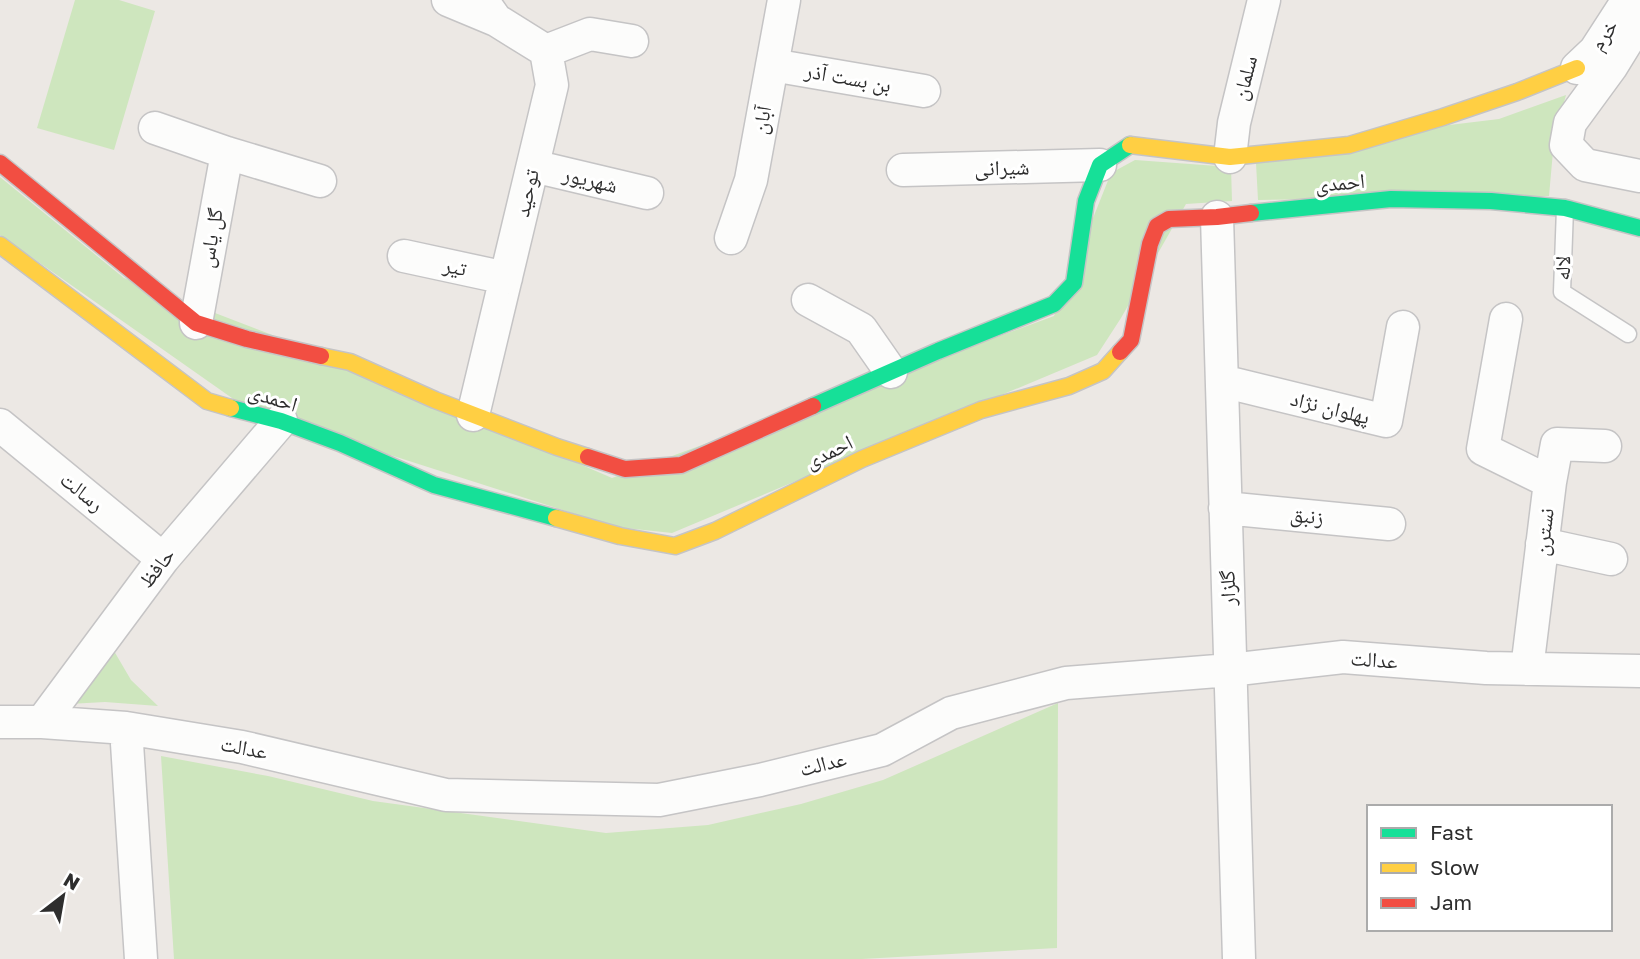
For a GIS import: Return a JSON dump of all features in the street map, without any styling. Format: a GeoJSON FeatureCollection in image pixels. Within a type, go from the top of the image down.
{"type":"FeatureCollection","features":[{"type":"Feature","properties":{"kind":"street"},"geometry":{"type":"LineString","coordinates":[[448,0],[489,10],[546,51],[590,34],[632,41]]}},
{"type":"Feature","properties":{"kind":"street","name":"آبان"},"geometry":{"type":"LineString","coordinates":[[732,238],[751,180],[784,0]]}},
{"type":"Feature","properties":{"kind":"street","name":"سلمان"},"geometry":{"type":"LineString","coordinates":[[1228,163],[1234,123],[1264,0]]}},
{"type":"Feature","properties":{"kind":"street","name":"خرم"},"geometry":{"type":"LineString","coordinates":[[1577,68],[1595,51],[1628,0]]}},
{"type":"Feature","properties":{"kind":"street","name":"خرم"},"geometry":{"type":"LineString","coordinates":[[1640,20],[1611,67],[1570,124],[1566,145],[1585,165],[1640,176]]}},
{"type":"Feature","properties":{"kind":"street","name":"توحید"},"geometry":{"type":"LineString","coordinates":[[473,415],[552,85],[546,51]]}},
{"type":"Feature","properties":{"kind":"street","name":"بن بست آذر"},"geometry":{"type":"LineString","coordinates":[[772,65],[924,91]]}},
{"type":"Feature","properties":{"kind":"street","name":"احمدی"},"geometry":{"type":"LineString","coordinates":[[1100,165],[1131,144],[1228,163],[1349,145],[1455,113],[1577,68]]}},
{"type":"Feature","properties":{"kind":"street"},"geometry":{"type":"LineString","coordinates":[[155,128],[320,181]]}},
{"type":"Feature","properties":{"kind":"street","name":"گل یاس"},"geometry":{"type":"LineString","coordinates":[[196,323],[226,153]]}},
{"type":"Feature","properties":{"kind":"street"},"geometry":{"type":"LineString","coordinates":[[0,163],[196,323],[247,339],[350,362],[473,415],[625,469],[681,465],[891,372],[1054,304],[1074,282],[1086,201],[1100,165]]}},
{"type":"Feature","properties":{"kind":"street","name":"شیرانی"},"geometry":{"type":"LineString","coordinates":[[903,170],[1100,165]]}},
{"type":"Feature","properties":{"kind":"street","name":"شهریور"},"geometry":{"type":"LineString","coordinates":[[533,166],[647,193]]}},
{"type":"Feature","properties":{"kind":"street","name":"احمدی"},"geometry":{"type":"LineString","coordinates":[[0,245],[207,401],[281,421],[340,443],[434,485],[620,536],[675,546],[716,531],[862,459],[981,410],[1069,386],[1103,372],[1131,340],[1150,244],[1157,226],[1169,219],[1218,211],[1391,199],[1491,201],[1565,208],[1640,228]]}},
{"type":"Feature","properties":{"kind":"street","name":"گلزار"},"geometry":{"type":"LineString","coordinates":[[1218,211],[1240,959]]}},
{"type":"Feature","properties":{"kind":"street","name":"تیر"},"geometry":{"type":"LineString","coordinates":[[404,256],[506,278]]}},
{"type":"Feature","properties":{"kind":"street"},"geometry":{"type":"LineString","coordinates":[[808,300],[861,329],[891,372]]}},
{"type":"Feature","properties":{"kind":"street"},"geometry":{"type":"LineString","coordinates":[[1506,319],[1483,449],[1550,482]]}},
{"type":"Feature","properties":{"kind":"street","name":"پهلوان نژاد"},"geometry":{"type":"LineString","coordinates":[[1222,381],[1386,421],[1403,327]]}},
{"type":"Feature","properties":{"kind":"street","name":"حافظ"},"geometry":{"type":"LineString","coordinates":[[43,722],[163,559],[281,421]]}},
{"type":"Feature","properties":{"kind":"street","name":"رسالت"},"geometry":{"type":"LineString","coordinates":[[0,425],[163,559]]}},
{"type":"Feature","properties":{"kind":"street","name":"نسترن"},"geometry":{"type":"LineString","coordinates":[[1527,669],[1557,444],[1605,446]]}},
{"type":"Feature","properties":{"kind":"street","name":"زنبق"},"geometry":{"type":"LineString","coordinates":[[1225,508],[1389,524]]}},
{"type":"Feature","properties":{"kind":"street"},"geometry":{"type":"LineString","coordinates":[[1542,544],[1611,559]]}},
{"type":"Feature","properties":{"kind":"street","name":"عدالت"},"geometry":{"type":"LineString","coordinates":[[0,722],[126,728],[242,747],[446,795],[659,800],[760,780],[881,750],[951,713],[1066,682],[1230,670],[1343,657],[1486,668],[1640,671]]}},
{"type":"Feature","properties":{"kind":"street"},"geometry":{"type":"LineString","coordinates":[[126,728],[141,959]]}},
{"type":"Feature","properties":{"kind":"lane","name":"لاله"},"geometry":{"type":"LineString","coordinates":[[1565,208],[1562,292],[1628,334]]}},
{"type":"Feature","properties":{"kind":"green space"},"geometry":{"type":"Polygon","coordinates":[[[75,0],[119,0],[155,11],[114,150],[37,128],[75,0]]]}},
{"type":"Feature","properties":{"kind":"green space"},"geometry":{"type":"Polygon","coordinates":[[[1566,95],[1554,140],[1549,196],[1258,200],[1256,163],[1441,126],[1499,119],[1566,95]]]}},
{"type":"Feature","properties":{"kind":"green space"},"geometry":{"type":"Polygon","coordinates":[[[1135,160],[1231,167],[1232,201],[1186,204],[1097,355],[672,533],[616,527],[249,410],[0,235],[0,177],[124,278],[348,364],[612,478],[1054,316],[1111,173],[1135,160]]]}},
{"type":"Feature","properties":{"kind":"green space"},"geometry":{"type":"Polygon","coordinates":[[[114,651],[131,680],[158,706],[105,702],[69,704],[114,651]]]}},
{"type":"Feature","properties":{"kind":"green space"},"geometry":{"type":"Polygon","coordinates":[[[1058,703],[1057,948],[862,959],[174,959],[161,756],[268,776],[373,801],[606,833],[708,825],[801,804],[883,780],[1058,703]]]}},
{"type":"Feature","properties":{"kind":"traffic: fast"},"geometry":{"type":"LineString","coordinates":[[813,406],[1054,304],[1074,283],[1086,201],[1100,165],[1130,145]]}},
{"type":"Feature","properties":{"kind":"traffic: fast"},"geometry":{"type":"LineString","coordinates":[[1251,213],[1391,199],[1491,201],[1565,208],[1640,228]]}},
{"type":"Feature","properties":{"kind":"traffic: fast"},"geometry":{"type":"LineString","coordinates":[[231,408],[281,421],[340,443],[434,485],[556,518]]}},
{"type":"Feature","properties":{"kind":"traffic: slow"},"geometry":{"type":"LineString","coordinates":[[1130,145],[1230,157],[1349,145],[1443,117],[1577,68]]}},
{"type":"Feature","properties":{"kind":"traffic: slow"},"geometry":{"type":"LineString","coordinates":[[0,245],[207,401],[231,408]]}},
{"type":"Feature","properties":{"kind":"traffic: slow"},"geometry":{"type":"LineString","coordinates":[[556,518],[620,536],[675,546],[715,531],[862,459],[981,410],[1069,386],[1103,371],[1120,352]]}},
{"type":"Feature","properties":{"kind":"traffic: slow"},"geometry":{"type":"LineString","coordinates":[[321,356],[350,362],[435,400],[588,457]]}},
{"type":"Feature","properties":{"kind":"traffic: jam"},"geometry":{"type":"LineString","coordinates":[[0,163],[196,323],[247,339],[321,356]]}},
{"type":"Feature","properties":{"kind":"traffic: jam"},"geometry":{"type":"LineString","coordinates":[[1120,352],[1131,340],[1150,244],[1157,226],[1169,219],[1251,213]]}},
{"type":"Feature","properties":{"kind":"traffic: jam"},"geometry":{"type":"LineString","coordinates":[[588,457],[625,469],[681,465],[813,406]]}}]}
